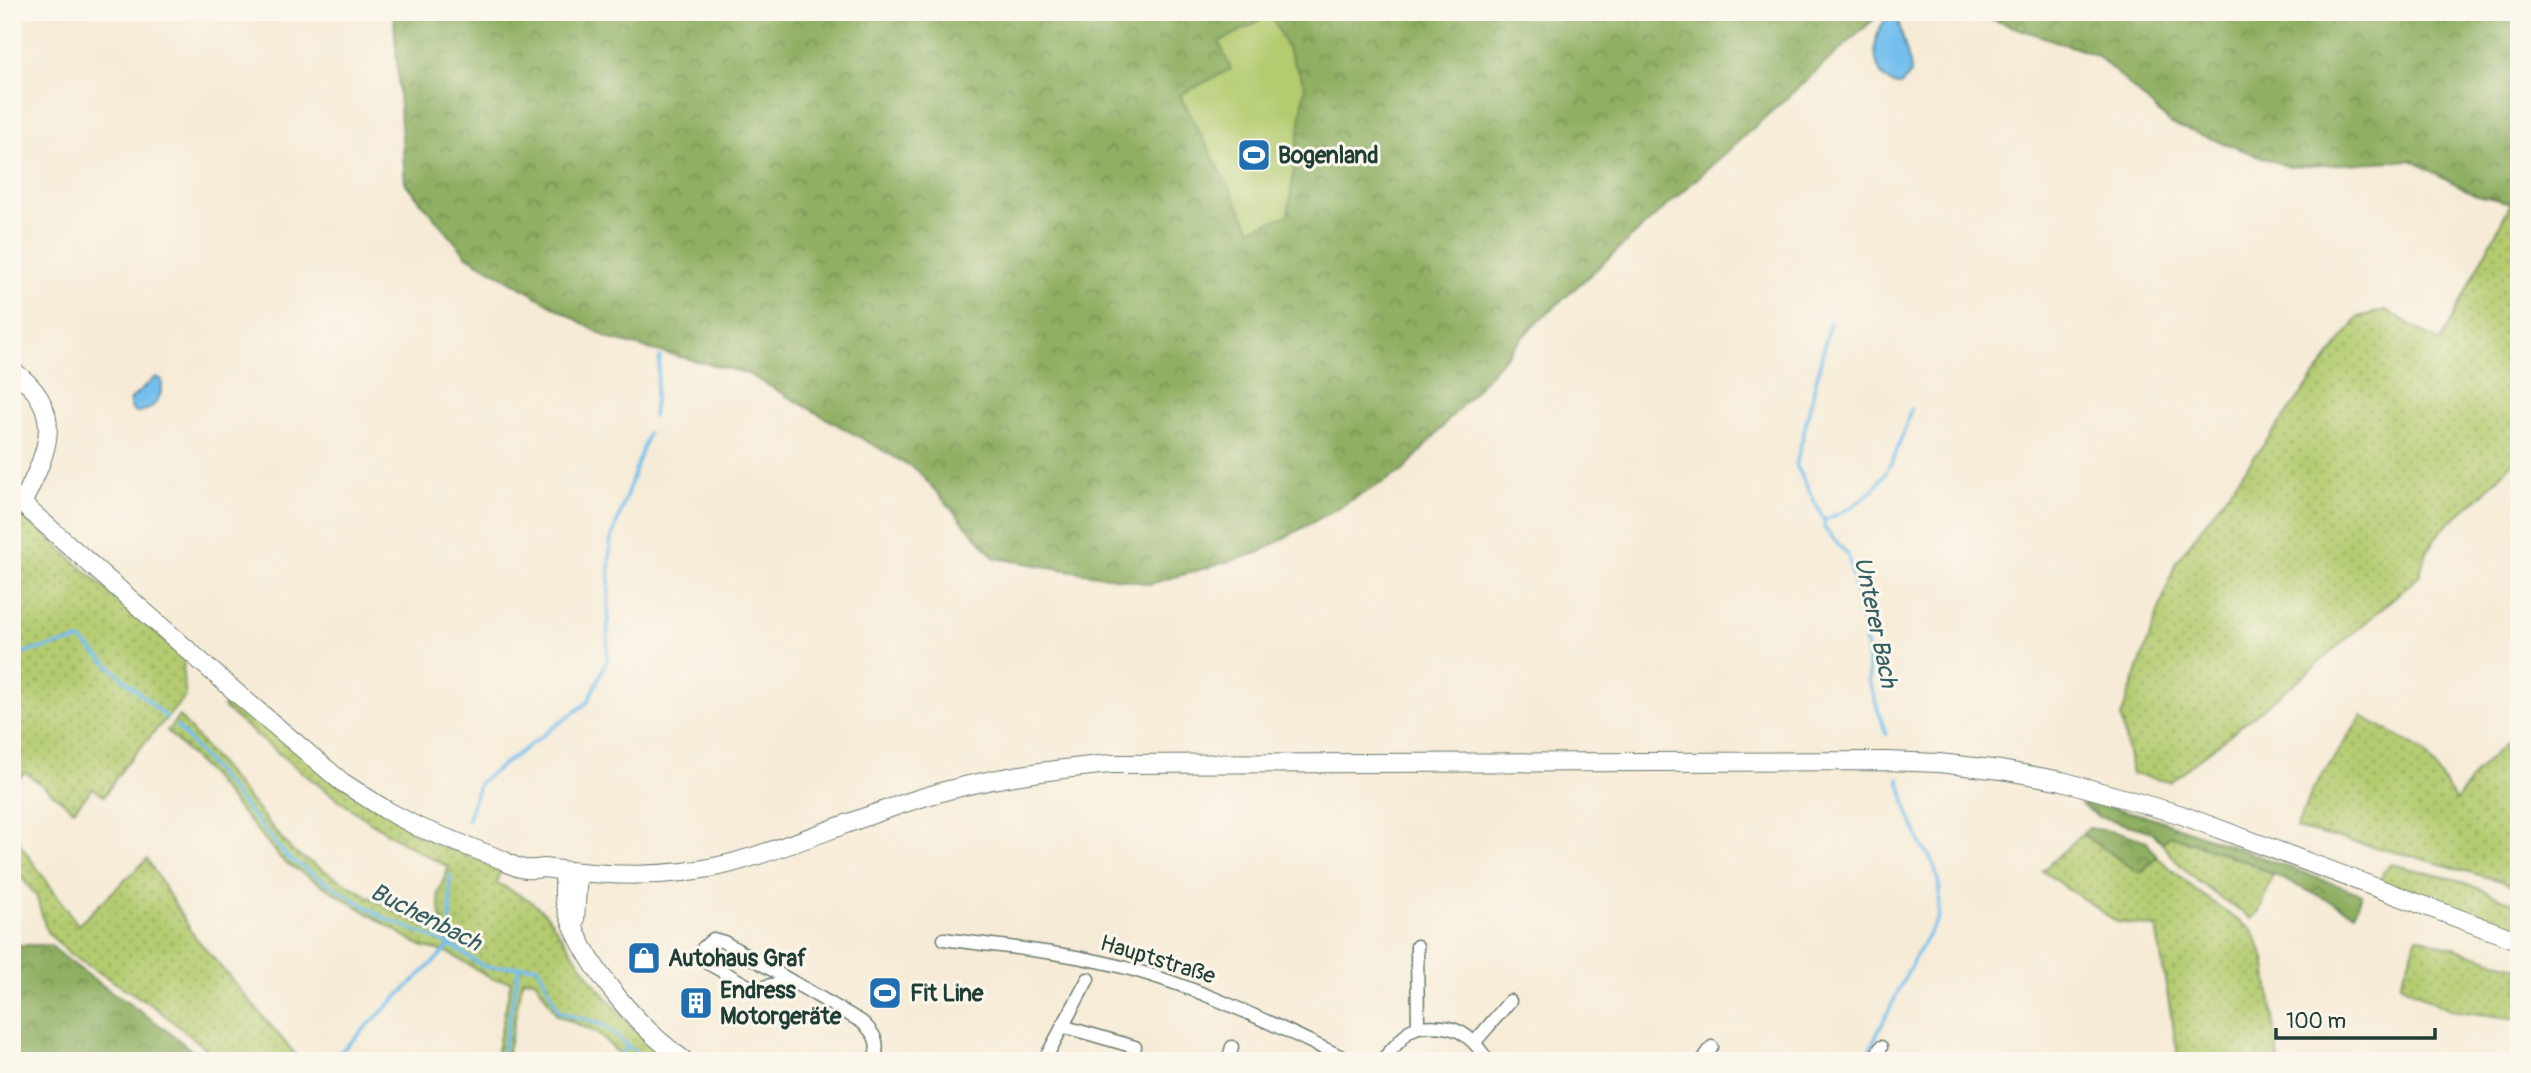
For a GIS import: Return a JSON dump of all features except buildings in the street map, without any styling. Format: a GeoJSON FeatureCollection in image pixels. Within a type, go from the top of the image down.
{"type":"FeatureCollection","features":[{"type":"Feature","properties":{"kind":"main road"},"geometry":{"type":"LineString","coordinates":[[12,370],[34,389],[42,402],[48,421],[43,457],[17,500],[342,782],[418,827],[503,860],[523,859],[533,861],[543,868],[571,871],[635,875],[678,872],[726,864],[782,848],[923,797],[971,785],[1020,774],[1111,764],[1926,763],[2001,770],[2062,781],[2179,814],[2519,941]]}},
{"type":"Feature","properties":{"kind":"main road"},"geometry":{"type":"LineString","coordinates":[[571,871],[575,931],[592,961],[611,989],[685,1061]]}},
{"type":"Feature","properties":{"kind":"street"},"geometry":{"type":"LineString","coordinates":[[789,981],[754,989],[702,960],[703,948],[713,939],[724,942],[862,1023],[873,1031],[878,1049],[874,1061]]}},
{"type":"Feature","properties":{"kind":"street","name":"Hauptstraße"},"geometry":{"type":"LineString","coordinates":[[944,939],[1097,960],[1150,975],[1218,999],[1347,1061]]}},
{"type":"Feature","properties":{"kind":"street"},"geometry":{"type":"LineString","coordinates":[[1417,946],[1418,1027]]}},
{"type":"Feature","properties":{"kind":"street"},"geometry":{"type":"LineString","coordinates":[[1044,1061],[1088,979]]}},
{"type":"Feature","properties":{"kind":"street"},"geometry":{"type":"LineString","coordinates":[[1475,1041],[1510,1001]]}},
{"type":"Feature","properties":{"kind":"street"},"geometry":{"type":"LineString","coordinates":[[1062,1026],[1135,1047]]}},
{"type":"Feature","properties":{"kind":"street"},"geometry":{"type":"LineString","coordinates":[[1381,1061],[1409,1031],[1430,1026],[1466,1033],[1475,1041],[1488,1061]]}},
{"type":"Feature","properties":{"kind":"street"},"geometry":{"type":"LineString","coordinates":[[1702,1061],[1712,1046]]}},
{"type":"Feature","properties":{"kind":"street"},"geometry":{"type":"LineString","coordinates":[[1228,1061],[1232,1047]]}},
{"type":"Feature","properties":{"kind":"street"},"geometry":{"type":"LineString","coordinates":[[1873,1061],[1881,1047]]}},
{"type":"Feature","properties":{"kind":"green space"},"geometry":{"type":"Polygon","coordinates":[[[397,12],[1882,12],[1530,329],[1403,471],[1258,553],[1150,584],[995,558],[917,470],[748,374],[610,339],[467,256],[405,183],[394,19],[397,12]]]}},
{"type":"Feature","properties":{"kind":"green space"},"geometry":{"type":"Polygon","coordinates":[[[1969,12],[2519,12],[2519,205],[2474,194],[2411,160],[2289,167],[2171,124],[2097,55],[1969,12]]]}},
{"type":"Feature","properties":{"kind":"green space","name":"Bogenland"},"geometry":{"type":"Polygon","coordinates":[[[1271,15],[1305,85],[1288,215],[1251,229],[1180,95],[1231,69],[1219,42],[1271,15]]]}},
{"type":"Feature","properties":{"kind":"green space"},"geometry":{"type":"Polygon","coordinates":[[[2511,203],[2519,205],[2519,456],[2485,492],[2441,530],[2426,552],[2419,576],[2306,674],[2170,782],[2132,774],[2121,717],[2176,562],[2359,317],[2386,310],[2440,342],[2511,203]]]}},
{"type":"Feature","properties":{"kind":"green space"},"geometry":{"type":"Polygon","coordinates":[[[12,511],[37,526],[184,657],[186,696],[126,764],[104,796],[93,788],[74,810],[25,772],[12,785],[12,511]]]}},
{"type":"Feature","properties":{"kind":"green space"},"geometry":{"type":"Polygon","coordinates":[[[231,697],[416,834],[501,867],[497,883],[528,899],[546,914],[595,984],[631,1026],[671,1061],[627,1061],[597,1033],[557,1015],[535,980],[523,979],[506,1061],[495,1061],[511,981],[493,979],[449,953],[421,946],[283,861],[208,773],[167,731],[179,716],[293,852],[390,909],[444,936],[438,893],[449,867],[388,833],[303,773],[223,707],[231,697]]]}},
{"type":"Feature","properties":{"kind":"green space"},"geometry":{"type":"Polygon","coordinates":[[[2362,716],[2425,752],[2456,801],[2476,772],[2519,730],[2519,889],[2504,882],[2412,856],[2296,828],[2313,789],[2362,716]]]}},
{"type":"Feature","properties":{"kind":"green space"},"geometry":{"type":"Polygon","coordinates":[[[2081,804],[2095,804],[2154,818],[2362,894],[2355,913],[2245,861],[2170,835],[2162,843],[2152,832],[2097,816],[2081,804]]]}},
{"type":"Feature","properties":{"kind":"green space"},"geometry":{"type":"Polygon","coordinates":[[[2089,828],[2122,833],[2147,841],[2157,857],[2140,873],[2082,834],[2089,828]]]}},
{"type":"Feature","properties":{"kind":"green space"},"geometry":{"type":"Polygon","coordinates":[[[12,833],[78,925],[147,859],[195,937],[301,1061],[217,1061],[203,1046],[156,1008],[71,955],[47,932],[36,895],[12,866],[12,833]]]}},
{"type":"Feature","properties":{"kind":"green space"},"geometry":{"type":"Polygon","coordinates":[[[2082,834],[2140,873],[2157,857],[2202,895],[2253,931],[2265,959],[2279,1061],[2179,1061],[2156,927],[2117,922],[2042,871],[2082,834]]]}},
{"type":"Feature","properties":{"kind":"green space"},"geometry":{"type":"Polygon","coordinates":[[[2170,835],[2245,861],[2273,875],[2256,915],[2252,919],[2181,866],[2162,843],[2170,835]]]}},
{"type":"Feature","properties":{"kind":"green space"},"geometry":{"type":"Polygon","coordinates":[[[2391,864],[2458,880],[2519,905],[2519,937],[2379,884],[2384,870],[2391,864]]]}},
{"type":"Feature","properties":{"kind":"green space"},"geometry":{"type":"Polygon","coordinates":[[[2418,937],[2519,968],[2519,1019],[2449,1010],[2400,984],[2418,937]]]}},
{"type":"Feature","properties":{"kind":"green space"},"geometry":{"type":"Polygon","coordinates":[[[12,945],[50,945],[87,975],[166,1030],[203,1061],[12,1061],[12,945]]]}},
{"type":"Feature","properties":{"kind":"water"},"geometry":{"type":"Polygon","coordinates":[[[1890,16],[1897,17],[1910,64],[1911,74],[1901,85],[1891,83],[1883,77],[1876,56],[1878,33],[1890,16]]]}},
{"type":"Feature","properties":{"kind":"water"},"geometry":{"type":"Polygon","coordinates":[[[156,377],[162,380],[162,387],[155,403],[146,410],[134,412],[130,406],[131,399],[156,377]]]}},
{"type":"Feature","properties":{"kind":"waterway","name":"Unterer Bach"},"geometry":{"type":"LineString","coordinates":[[1830,322],[1796,465],[1824,520],[1824,528],[1848,555],[1867,648],[1869,682],[1886,734]]}},
{"type":"Feature","properties":{"kind":"waterway"},"geometry":{"type":"LineString","coordinates":[[653,416],[660,357]]}},
{"type":"Feature","properties":{"kind":"waterway"},"geometry":{"type":"LineString","coordinates":[[1824,520],[1844,511],[1873,490],[1891,462],[1911,409]]}},
{"type":"Feature","properties":{"kind":"waterway"},"geometry":{"type":"LineString","coordinates":[[467,821],[480,782],[588,702],[607,660],[610,543],[648,433]]}},
{"type":"Feature","properties":{"kind":"waterway","name":"Buchenbach"},"geometry":{"type":"LineString","coordinates":[[12,660],[25,652],[81,640],[167,718]]}},
{"type":"Feature","properties":{"kind":"waterway","name":"Buchenbach"},"geometry":{"type":"LineString","coordinates":[[177,726],[288,858],[384,918],[451,945],[484,967],[538,966],[559,1012],[603,1025],[646,1061]]}},
{"type":"Feature","properties":{"kind":"waterway","name":"Unterer Bach"},"geometry":{"type":"LineString","coordinates":[[1864,1061],[1916,955],[1939,917],[1940,889],[1934,864],[1921,844],[1909,815],[1899,779]]}},
{"type":"Feature","properties":{"kind":"waterway"},"geometry":{"type":"LineString","coordinates":[[331,1061],[451,945],[450,875]]}},
{"type":"Feature","properties":{"kind":"waterway"},"geometry":{"type":"LineString","coordinates":[[501,1061],[519,967]]}},
{"type":"Feature","properties":{"kind":"waterway"},"geometry":{"type":"LineString","coordinates":[[615,1061],[627,1046]]}},
{"type":"Feature","properties":{"kind":"place","name":"Bogenland"},"geometry":{"type":"Point","coordinates":[1254,155]}},
{"type":"Feature","properties":{"kind":"place","name":"Autohaus Graf"},"geometry":{"type":"Point","coordinates":[644,958]}},
{"type":"Feature","properties":{"kind":"place","name":"Fit Line"},"geometry":{"type":"Point","coordinates":[885,993]}},
{"type":"Feature","properties":{"kind":"place","name":"Endress Motorgeräte"},"geometry":{"type":"Point","coordinates":[696,1003]}}]}
